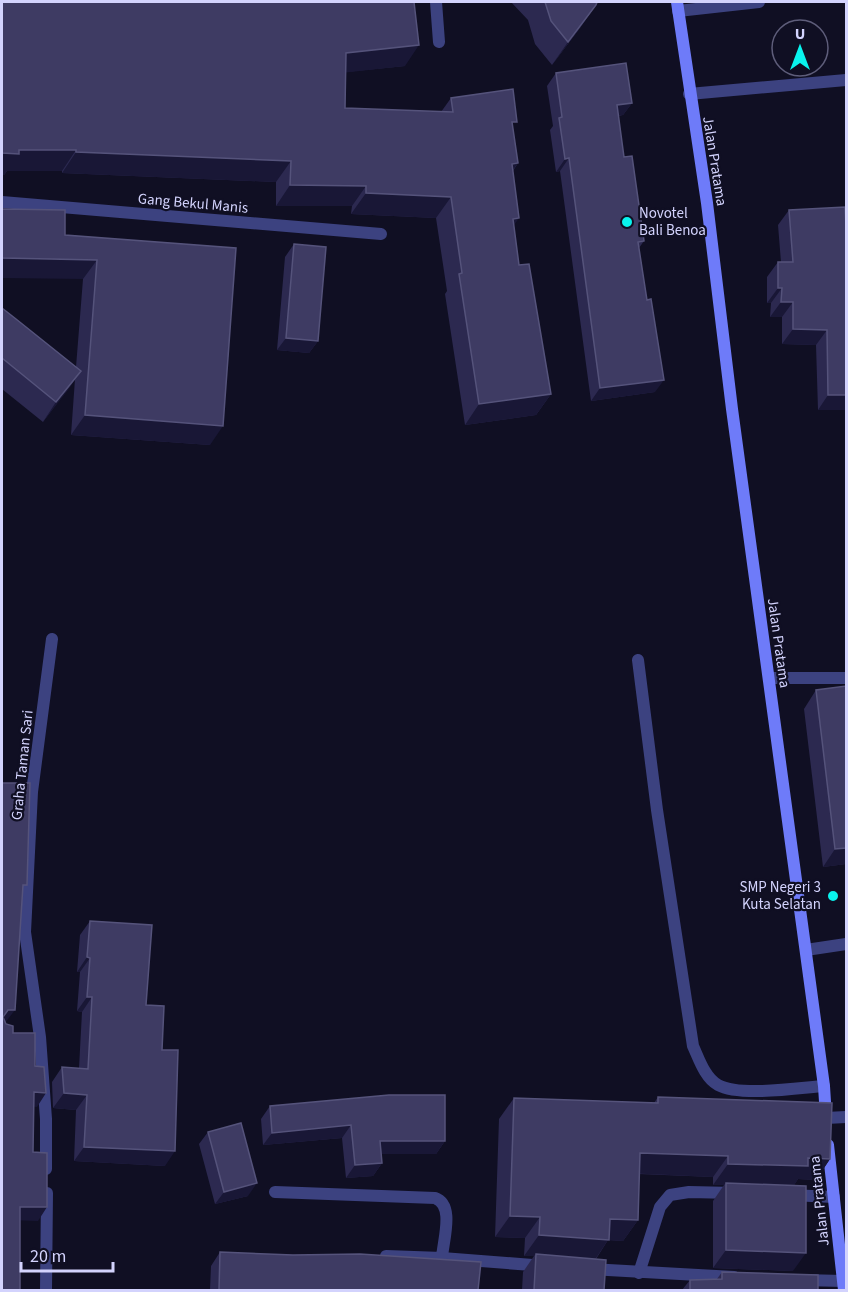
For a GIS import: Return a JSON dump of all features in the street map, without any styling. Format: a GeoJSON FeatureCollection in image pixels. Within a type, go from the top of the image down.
{"type":"FeatureCollection","features":[{"type":"Feature","properties":{"kind":"street"},"geometry":{"type":"LineString","coordinates":[[436,2],[439,42]]}},
{"type":"Feature","properties":{"kind":"street"},"geometry":{"type":"LineString","coordinates":[[678,6],[759,2]]}},
{"type":"Feature","properties":{"kind":"street","name":"Jalan Pratama"},"geometry":{"type":"LineString","coordinates":[[678,6],[689,94],[707,203],[824,1086],[843,1286]]}},
{"type":"Feature","properties":{"kind":"street"},"geometry":{"type":"LineString","coordinates":[[689,94],[846,80]]}},
{"type":"Feature","properties":{"kind":"street","name":"Gang Bekul Manis"},"geometry":{"type":"LineString","coordinates":[[2,202],[381,234]]}},
{"type":"Feature","properties":{"kind":"street","name":"Graha Taman Sari"},"geometry":{"type":"LineString","coordinates":[[46,1290],[46,1119],[25,932],[32,792],[52,639]]}},
{"type":"Feature","properties":{"kind":"street"},"geometry":{"type":"LineString","coordinates":[[638,660],[657,810],[693,1046],[704,1071],[717,1085],[743,1092],[824,1086]]}},
{"type":"Feature","properties":{"kind":"street"},"geometry":{"type":"LineString","coordinates":[[769,678],[846,678]]}},
{"type":"Feature","properties":{"kind":"street"},"geometry":{"type":"LineString","coordinates":[[806,950],[846,944]]}},
{"type":"Feature","properties":{"kind":"street"},"geometry":{"type":"LineString","coordinates":[[826,1118],[846,1117]]}},
{"type":"Feature","properties":{"kind":"street"},"geometry":{"type":"LineString","coordinates":[[275,1192],[441,1200],[445,1204],[447,1213],[442,1258]]}},
{"type":"Feature","properties":{"kind":"street"},"geometry":{"type":"LineString","coordinates":[[639,1273],[660,1207],[670,1195],[689,1192],[745,1194]]}},
{"type":"Feature","properties":{"kind":"street"},"geometry":{"type":"LineString","coordinates":[[778,1195],[834,1197]]}},
{"type":"Feature","properties":{"kind":"street"},"geometry":{"type":"LineString","coordinates":[[377,1256],[442,1258],[555,1267]]}},
{"type":"Feature","properties":{"kind":"street"},"geometry":{"type":"LineString","coordinates":[[578,1268],[741,1277]]}},
{"type":"Feature","properties":{"kind":"street"},"geometry":{"type":"LineString","coordinates":[[786,1279],[843,1286]]}},
{"type":"Feature","properties":{"kind":"building"},"geometry":{"type":"Polygon","coordinates":[[[2,2],[414,2],[419,45],[346,53],[345,108],[453,112],[451,98],[513,89],[517,122],[512,122],[518,163],[512,164],[519,218],[513,219],[519,265],[529,264],[551,394],[479,404],[459,274],[462,273],[451,197],[366,193],[366,186],[290,185],[291,161],[76,152],[76,150],[19,150],[19,154],[2,153],[2,2]]]}},
{"type":"Feature","properties":{"kind":"building"},"geometry":{"type":"Polygon","coordinates":[[[545,2],[597,2],[568,42],[551,21],[545,2]]]}},
{"type":"Feature","properties":{"kind":"building"},"geometry":{"type":"Polygon","coordinates":[[[626,63],[632,103],[617,105],[624,157],[632,156],[644,241],[638,242],[647,300],[651,299],[664,380],[600,388],[569,158],[565,159],[559,118],[562,117],[556,73],[626,63]]]}},
{"type":"Feature","properties":{"kind":"building"},"geometry":{"type":"Polygon","coordinates":[[[845,207],[846,395],[828,395],[827,330],[793,329],[793,302],[781,302],[782,288],[778,288],[778,262],[793,262],[789,210],[845,207]]]}},
{"type":"Feature","properties":{"kind":"building"},"geometry":{"type":"Polygon","coordinates":[[[2,209],[65,210],[65,235],[236,248],[223,426],[85,415],[97,260],[2,258],[2,209]]]}},
{"type":"Feature","properties":{"kind":"building"},"geometry":{"type":"Polygon","coordinates":[[[294,244],[326,247],[318,341],[286,338],[294,244]]]}},
{"type":"Feature","properties":{"kind":"building"},"geometry":{"type":"Polygon","coordinates":[[[2,308],[81,371],[56,402],[2,358],[2,308]]]}},
{"type":"Feature","properties":{"kind":"building"},"geometry":{"type":"Polygon","coordinates":[[[846,686],[846,848],[835,849],[816,690],[846,686]]]}},
{"type":"Feature","properties":{"kind":"building"},"geometry":{"type":"Polygon","coordinates":[[[2,783],[30,783],[27,885],[23,885],[15,1010],[8,1010],[3,1017],[6,1024],[13,1026],[13,1033],[35,1033],[35,1066],[44,1067],[46,1093],[34,1092],[33,1152],[47,1153],[47,1207],[20,1207],[20,1290],[2,1290],[2,783]]]}},
{"type":"Feature","properties":{"kind":"building"},"geometry":{"type":"Polygon","coordinates":[[[90,921],[152,925],[146,1005],[164,1006],[162,1050],[178,1050],[175,1151],[84,1147],[87,1095],[64,1093],[62,1067],[88,1069],[92,997],[87,997],[90,921]]]}},
{"type":"Feature","properties":{"kind":"building"},"geometry":{"type":"Polygon","coordinates":[[[389,1095],[445,1095],[445,1141],[380,1141],[382,1163],[355,1165],[351,1125],[272,1133],[270,1106],[389,1095]]]}},
{"type":"Feature","properties":{"kind":"building"},"geometry":{"type":"Polygon","coordinates":[[[658,1097],[832,1103],[830,1159],[808,1158],[808,1166],[728,1164],[728,1156],[640,1153],[638,1220],[610,1219],[609,1240],[539,1235],[540,1217],[510,1216],[514,1098],[658,1103],[658,1097]]]}},
{"type":"Feature","properties":{"kind":"building"},"geometry":{"type":"Polygon","coordinates":[[[241,1123],[257,1183],[224,1192],[208,1132],[241,1123]]]}},
{"type":"Feature","properties":{"kind":"building"},"geometry":{"type":"Polygon","coordinates":[[[726,1183],[806,1186],[806,1253],[726,1250],[726,1183]]]}},
{"type":"Feature","properties":{"kind":"building"},"geometry":{"type":"Polygon","coordinates":[[[220,1252],[293,1255],[360,1254],[481,1262],[478,1290],[219,1290],[220,1252]]]}},
{"type":"Feature","properties":{"kind":"building"},"geometry":{"type":"Polygon","coordinates":[[[536,1254],[606,1260],[604,1290],[534,1290],[536,1254]]]}},
{"type":"Feature","properties":{"kind":"building"},"geometry":{"type":"Polygon","coordinates":[[[722,1272],[818,1275],[818,1290],[690,1290],[690,1280],[722,1279],[722,1272]]]}},
{"type":"Feature","properties":{"kind":"place","name":"Novotel Bali Benoa"},"geometry":{"type":"Point","coordinates":[627,222]}},
{"type":"Feature","properties":{"kind":"place","name":"SMP Negeri 3 Kuta Selatan"},"geometry":{"type":"Point","coordinates":[833,896]}}]}
